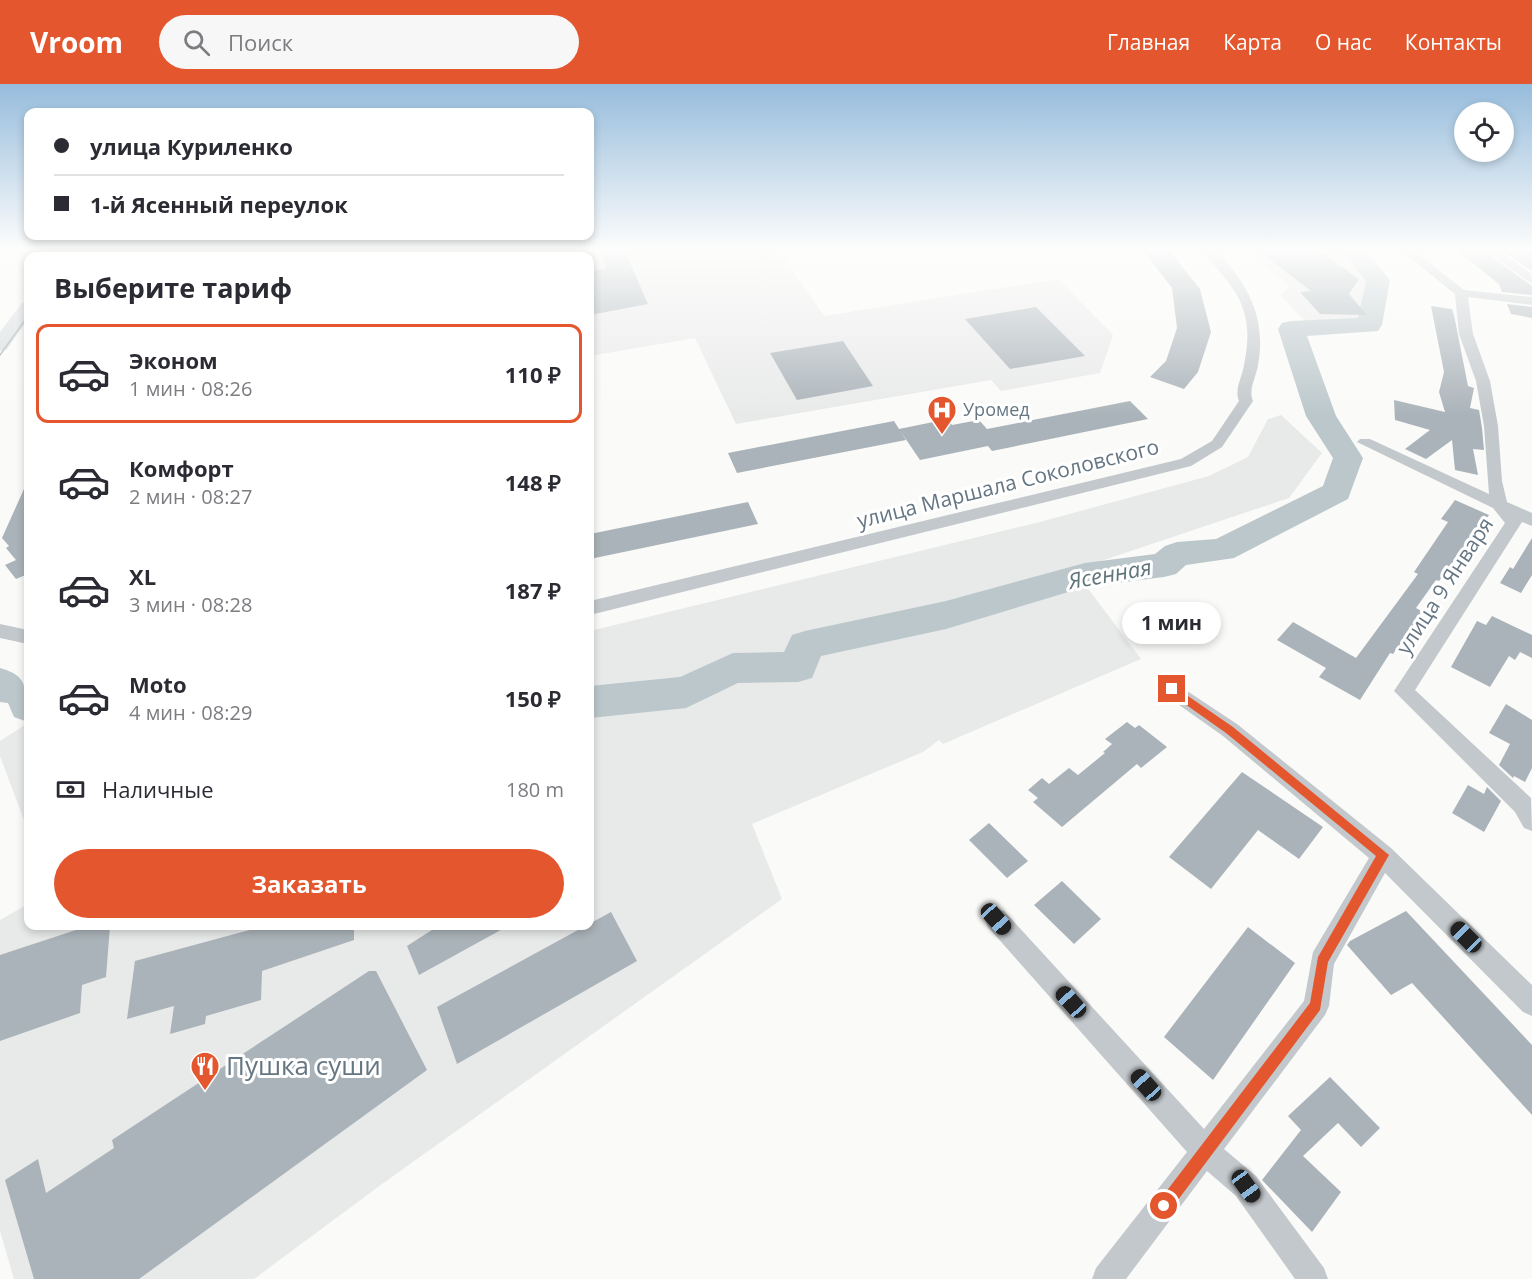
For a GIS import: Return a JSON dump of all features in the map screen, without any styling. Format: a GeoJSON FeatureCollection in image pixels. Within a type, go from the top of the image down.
{"type":"FeatureCollection","features":[{"type":"Feature","properties":{"kind":"main road"},"geometry":{"type":"LineString","coordinates":[[0,345],[24,312]]}},
{"type":"Feature","properties":{"kind":"street","name":"улица Маршала Соколовского"},"geometry":{"type":"LineString","coordinates":[[594,607],[1186,463],[1217,444],[1246,401],[1243,393],[1251,373],[1256,343],[1247,305]]}},
{"type":"Feature","properties":{"kind":"street","name":"улица 9 Января"},"geometry":{"type":"LineString","coordinates":[[1462,305],[1466,334],[1483,381],[1491,426],[1494,481],[1500,506],[1514,523],[1404,691],[1529,806]]}},
{"type":"Feature","properties":{"kind":"street"},"geometry":{"type":"LineString","coordinates":[[1365,442],[1532,520]]}},
{"type":"Feature","properties":{"kind":"street"},"geometry":{"type":"LineString","coordinates":[[0,631],[24,636]]}},
{"type":"Feature","properties":{"kind":"street"},"geometry":{"type":"LineString","coordinates":[[1172,689],[1230,730],[1383,855],[1532,1003]]}},
{"type":"Feature","properties":{"kind":"street"},"geometry":{"type":"LineString","coordinates":[[1107,1279],[1316,1006],[1322,961],[1383,855]]}},
{"type":"Feature","properties":{"kind":"street"},"geometry":{"type":"LineString","coordinates":[[996,919],[1206,1152],[1246,1186],[1313,1279]]}},
{"type":"Feature","properties":{"kind":"shaded area"},"geometry":{"type":"Polygon","coordinates":[[[594,305],[816,305],[824,316],[895,305],[1083,305],[1113,335],[1100,373],[1001,391],[991,380],[736,424],[695,338],[594,355],[594,305]]]}},
{"type":"Feature","properties":{"kind":"shaded area"},"geometry":{"type":"Polygon","coordinates":[[[1289,305],[1375,305],[1377,319],[1307,323],[1289,305]]]}},
{"type":"Feature","properties":{"kind":"shaded area"},"geometry":{"type":"Polygon","coordinates":[[[1281,415],[1322,453],[1289,498],[1074,570],[1141,659],[943,744],[939,740],[923,752],[752,824],[782,899],[382,1184],[254,1279],[14,1279],[0,1231],[0,920],[24,906],[24,930],[594,930],[594,630],[1040,522],[1209,476],[1248,457],[1268,419],[1281,415]]]}},
{"type":"Feature","properties":{"kind":"shaded area"},"geometry":{"type":"Polygon","coordinates":[[[24,726],[24,820],[0,756],[0,741],[24,726]]]}},
{"type":"Feature","properties":{"kind":"building"},"geometry":{"type":"Polygon","coordinates":[[[594,305],[644,305],[594,314],[594,305]]]}},
{"type":"Feature","properties":{"kind":"building"},"geometry":{"type":"Polygon","coordinates":[[[1174,305],[1204,305],[1211,332],[1198,372],[1184,389],[1150,377],[1166,361],[1177,328],[1174,305]]]}},
{"type":"Feature","properties":{"kind":"building"},"geometry":{"type":"Polygon","coordinates":[[[1312,305],[1358,305],[1367,315],[1320,314],[1312,305]]]}},
{"type":"Feature","properties":{"kind":"building"},"geometry":{"type":"Polygon","coordinates":[[[1507,305],[1532,307],[1532,318],[1511,314],[1507,305]]]}},
{"type":"Feature","properties":{"kind":"building"},"geometry":{"type":"Polygon","coordinates":[[[1431,306],[1452,309],[1454,315],[1468,386],[1474,388],[1470,408],[1479,410],[1482,428],[1484,450],[1473,449],[1478,475],[1455,470],[1452,440],[1426,459],[1405,449],[1430,430],[1395,420],[1394,400],[1445,412],[1439,392],[1444,372],[1431,306]]]}},
{"type":"Feature","properties":{"kind":"building"},"geometry":{"type":"Polygon","coordinates":[[[1036,307],[1085,356],[1010,369],[965,319],[1036,307]]]}},
{"type":"Feature","properties":{"kind":"building"},"geometry":{"type":"Polygon","coordinates":[[[843,341],[873,386],[797,400],[770,353],[843,341]]]}},
{"type":"Feature","properties":{"kind":"building"},"geometry":{"type":"Polygon","coordinates":[[[1130,401],[1148,419],[992,451],[988,446],[920,460],[899,429],[948,419],[952,425],[979,420],[987,429],[1130,401]]]}},
{"type":"Feature","properties":{"kind":"building"},"geometry":{"type":"Polygon","coordinates":[[[894,421],[906,440],[737,473],[728,453],[894,421]]]}},
{"type":"Feature","properties":{"kind":"building"},"geometry":{"type":"Polygon","coordinates":[[[24,489],[24,576],[16,579],[5,565],[16,560],[6,548],[9,546],[2,538],[24,489]]]}},
{"type":"Feature","properties":{"kind":"building"},"geometry":{"type":"Polygon","coordinates":[[[1455,500],[1489,515],[1457,560],[1455,559],[1439,581],[1436,580],[1416,608],[1423,612],[1393,654],[1390,653],[1360,700],[1319,677],[1326,668],[1277,640],[1293,622],[1356,658],[1418,574],[1414,572],[1448,522],[1441,519],[1455,500]]]}},
{"type":"Feature","properties":{"kind":"building"},"geometry":{"type":"Polygon","coordinates":[[[748,502],[758,524],[594,558],[594,533],[748,502]]]}},
{"type":"Feature","properties":{"kind":"building"},"geometry":{"type":"Polygon","coordinates":[[[1532,538],[1532,575],[1521,593],[1500,583],[1510,567],[1513,569],[1532,538]]]}},
{"type":"Feature","properties":{"kind":"building"},"geometry":{"type":"Polygon","coordinates":[[[1492,616],[1532,635],[1532,658],[1520,652],[1515,660],[1509,656],[1490,687],[1451,667],[1477,621],[1486,625],[1492,616]]]}},
{"type":"Feature","properties":{"kind":"building"},"geometry":{"type":"Polygon","coordinates":[[[1506,704],[1532,720],[1532,768],[1525,782],[1514,776],[1513,778],[1499,765],[1510,744],[1489,733],[1506,704]]]}},
{"type":"Feature","properties":{"kind":"building"},"geometry":{"type":"Polygon","coordinates":[[[1127,722],[1135,728],[1139,725],[1167,747],[1141,768],[1137,764],[1062,827],[1033,802],[1038,798],[1028,790],[1042,778],[1049,784],[1069,768],[1078,775],[1105,753],[1103,752],[1112,744],[1105,739],[1127,722]]]}},
{"type":"Feature","properties":{"kind":"building"},"geometry":{"type":"Polygon","coordinates":[[[1242,772],[1323,827],[1299,859],[1258,830],[1211,889],[1169,857],[1242,772]]]}},
{"type":"Feature","properties":{"kind":"building"},"geometry":{"type":"Polygon","coordinates":[[[1468,785],[1484,794],[1487,787],[1501,801],[1484,832],[1452,813],[1468,785]]]}},
{"type":"Feature","properties":{"kind":"building"},"geometry":{"type":"Polygon","coordinates":[[[989,823],[1028,861],[1007,878],[969,840],[989,823]]]}},
{"type":"Feature","properties":{"kind":"building"},"geometry":{"type":"Polygon","coordinates":[[[1062,881],[1101,919],[1074,944],[1034,905],[1062,881]]]}},
{"type":"Feature","properties":{"kind":"building"},"geometry":{"type":"Polygon","coordinates":[[[1406,911],[1532,1045],[1532,1115],[1412,983],[1391,995],[1347,945],[1350,941],[1406,911]]]}},
{"type":"Feature","properties":{"kind":"building"},"geometry":{"type":"Polygon","coordinates":[[[611,912],[637,961],[457,1064],[437,1007],[578,930],[594,930],[594,921],[611,912]]]}},
{"type":"Feature","properties":{"kind":"building"},"geometry":{"type":"Polygon","coordinates":[[[1248,927],[1295,963],[1213,1080],[1164,1037],[1248,927]]]}},
{"type":"Feature","properties":{"kind":"building"},"geometry":{"type":"Polygon","coordinates":[[[76,930],[110,930],[106,977],[82,985],[80,1013],[0,1041],[0,955],[76,930]]]}},
{"type":"Feature","properties":{"kind":"building"},"geometry":{"type":"Polygon","coordinates":[[[249,930],[354,930],[354,940],[262,971],[261,1000],[206,1016],[205,1024],[170,1034],[174,1006],[127,1019],[135,961],[249,930]]]}},
{"type":"Feature","properties":{"kind":"building"},"geometry":{"type":"Polygon","coordinates":[[[432,930],[501,930],[419,975],[407,946],[432,930]]]}},
{"type":"Feature","properties":{"kind":"building"},"geometry":{"type":"Polygon","coordinates":[[[369,971],[376,971],[427,1070],[139,1279],[34,1279],[5,1180],[38,1159],[46,1193],[114,1148],[112,1140],[369,971]]]}},
{"type":"Feature","properties":{"kind":"building"},"geometry":{"type":"Polygon","coordinates":[[[1330,1077],[1380,1128],[1361,1147],[1338,1123],[1303,1156],[1341,1192],[1312,1232],[1262,1180],[1301,1130],[1288,1116],[1330,1077]]]}},
{"type":"Feature","properties":{"kind":"waterway","name":"Ясенная"},"geometry":{"type":"LineString","coordinates":[[594,702],[686,692],[733,668],[798,667],[805,645],[946,615],[1085,575],[1164,565],[1177,554],[1222,550],[1337,492],[1348,458],[1321,416],[1291,329],[1369,325],[1373,305]]}},
{"type":"Feature","properties":{"kind":"waterway","name":"Ясенная"},"geometry":{"type":"LineString","coordinates":[[0,683],[6,688]]}},
{"type":"Feature","properties":{"kind":"tram line"},"geometry":{"type":"LineString","coordinates":[[0,355],[24,322]]}},
{"type":"Feature","properties":{"kind":"place","name":"Уромед"},"geometry":{"type":"Point","coordinates":[942,436]}},
{"type":"Feature","properties":{"kind":"place","name":"Пушка суши"},"geometry":{"type":"Point","coordinates":[205,1092]}},
{"type":"Feature","properties":{"kind":"route"},"geometry":{"type":"LineString","coordinates":[[1164,1206],[1316,1006],[1322,961],[1383,855],[1230,730],[1172,689]]}}]}
